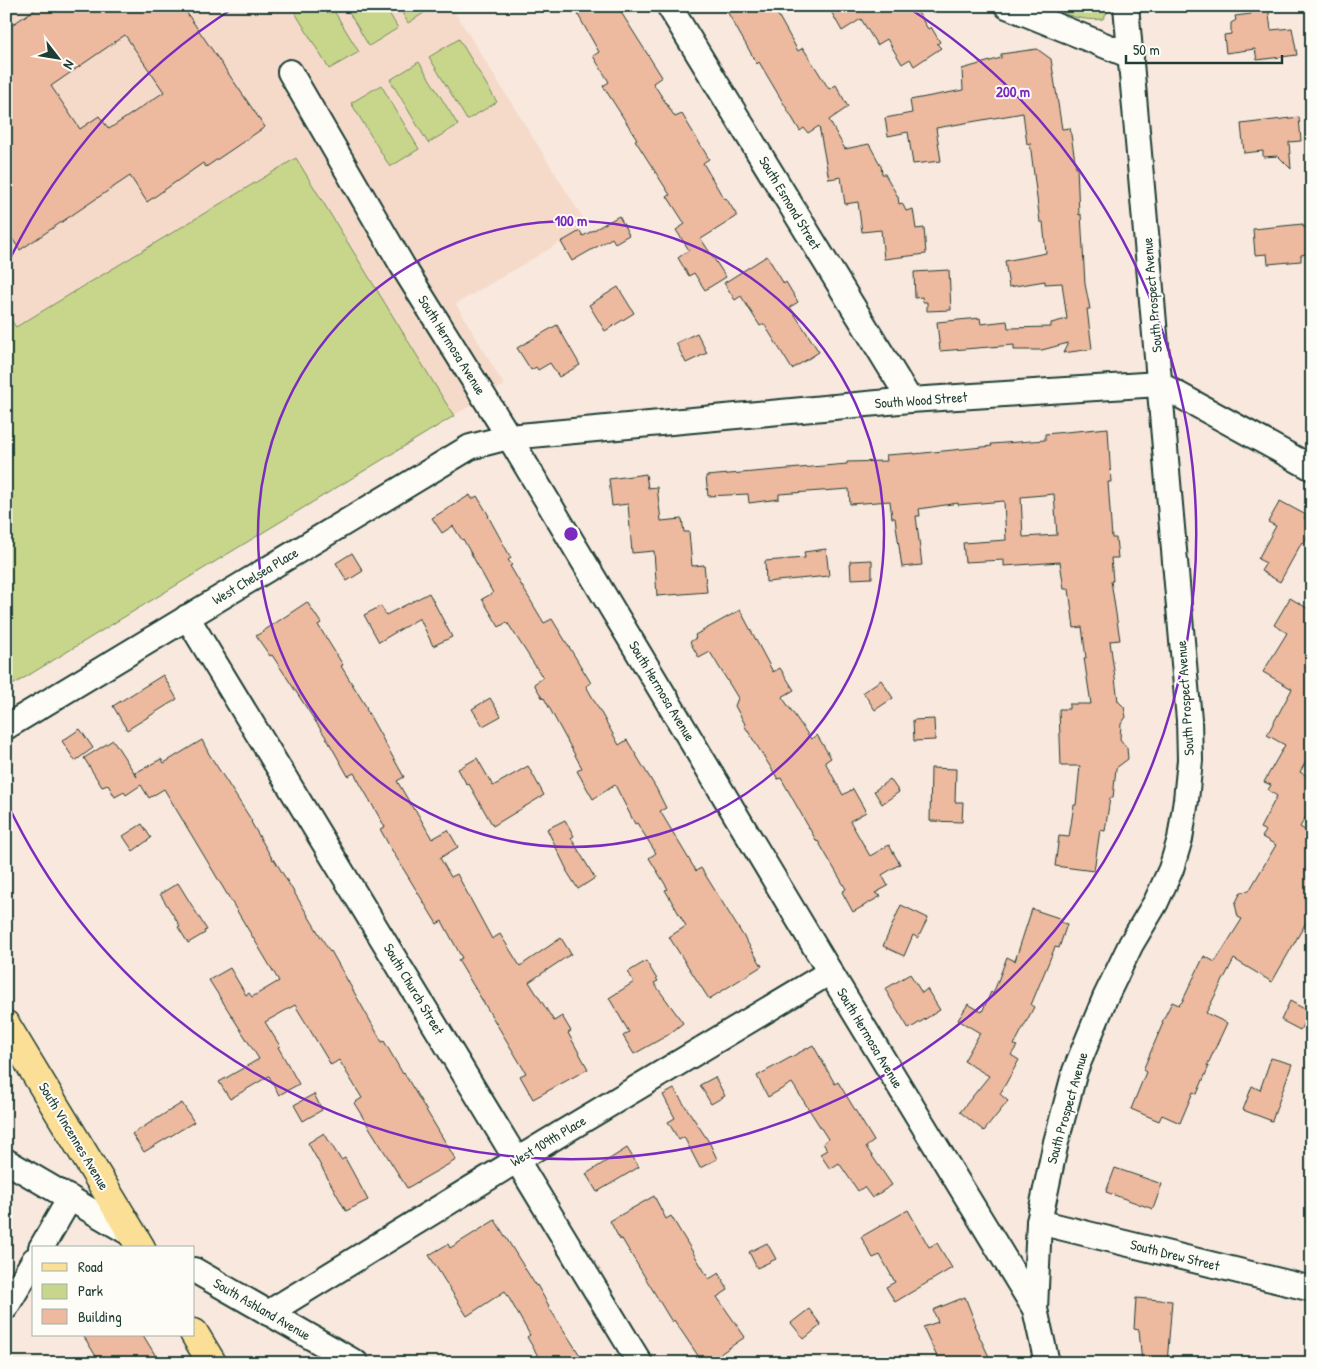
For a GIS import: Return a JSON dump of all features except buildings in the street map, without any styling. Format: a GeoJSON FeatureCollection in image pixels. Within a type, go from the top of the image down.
{"type":"FeatureCollection","features":[{"type":"Feature","properties":{"kind":"main road","name":"South Vincennes Avenue"},"geometry":{"type":"LineString","coordinates":[[6,1025],[143,1244]]}},
{"type":"Feature","properties":{"kind":"main road"},"geometry":{"type":"LineString","coordinates":[[195,1335],[212,1363]]}},
{"type":"Feature","properties":{"kind":"street","name":"South Esmond Street"},"geometry":{"type":"LineString","coordinates":[[669,6],[910,400]]}},
{"type":"Feature","properties":{"kind":"street"},"geometry":{"type":"LineString","coordinates":[[1007,6],[1131,56]]}},
{"type":"Feature","properties":{"kind":"street","name":"South Prospect Avenue"},"geometry":{"type":"LineString","coordinates":[[1047,1363],[1035,1309],[1039,1222],[1056,1142],[1075,1071],[1109,989],[1171,869],[1180,839],[1190,760],[1189,720],[1126,6]]}},
{"type":"Feature","properties":{"kind":"street","name":"South Hermosa Avenue"},"geometry":{"type":"LineString","coordinates":[[290,72],[402,265],[509,437],[1035,1309]]}},
{"type":"Feature","properties":{"kind":"street","name":"South Wood Street"},"geometry":{"type":"LineString","coordinates":[[509,437],[910,400],[1159,384]]}},
{"type":"Feature","properties":{"kind":"street"},"geometry":{"type":"LineString","coordinates":[[1159,384],[1312,468]]}},
{"type":"Feature","properties":{"kind":"street","name":"West Chelsea Place"},"geometry":{"type":"LineString","coordinates":[[6,727],[470,447],[509,437]]}},
{"type":"Feature","properties":{"kind":"street","name":"South Church Street"},"geometry":{"type":"LineString","coordinates":[[187,617],[518,1159],[640,1363]]}},
{"type":"Feature","properties":{"kind":"street","name":"West 109th Place"},"geometry":{"type":"LineString","coordinates":[[268,1313],[518,1159],[830,972]]}},
{"type":"Feature","properties":{"kind":"street"},"geometry":{"type":"LineString","coordinates":[[6,1161],[70,1198],[143,1244]]}},
{"type":"Feature","properties":{"kind":"street"},"geometry":{"type":"LineString","coordinates":[[42,1246],[70,1198]]}},
{"type":"Feature","properties":{"kind":"street","name":"South Drew Street"},"geometry":{"type":"LineString","coordinates":[[1039,1222],[1312,1289]]}},
{"type":"Feature","properties":{"kind":"street"},"geometry":{"type":"LineString","coordinates":[[6,1307],[32,1263]]}},
{"type":"Feature","properties":{"kind":"street","name":"South Ashland Avenue"},"geometry":{"type":"LineString","coordinates":[[195,1271],[356,1363]]}},
{"type":"Feature","properties":{"kind":"shaded area"},"geometry":{"type":"Polygon","coordinates":[[[6,6],[451,6],[588,226],[456,304],[504,385],[6,689],[6,6]]]}},
{"type":"Feature","properties":{"kind":"green space"},"geometry":{"type":"Polygon","coordinates":[[[291,6],[331,6],[359,52],[329,69],[291,6]]]}},
{"type":"Feature","properties":{"kind":"green space"},"geometry":{"type":"Polygon","coordinates":[[[345,6],[385,6],[398,28],[369,46],[345,6]]]}},
{"type":"Feature","properties":{"kind":"green space"},"geometry":{"type":"Polygon","coordinates":[[[398,6],[435,6],[408,23],[398,6]]]}},
{"type":"Feature","properties":{"kind":"green space"},"geometry":{"type":"Polygon","coordinates":[[[1045,6],[1108,6],[1108,11],[1103,19],[1096,20],[1066,14],[1045,6]]]}},
{"type":"Feature","properties":{"kind":"green space"},"geometry":{"type":"Polygon","coordinates":[[[459,39],[497,102],[467,120],[429,57],[459,39]]]}},
{"type":"Feature","properties":{"kind":"green space"},"geometry":{"type":"Polygon","coordinates":[[[419,62],[458,125],[428,143],[390,80],[419,62]]]}},
{"type":"Feature","properties":{"kind":"green space"},"geometry":{"type":"Polygon","coordinates":[[[381,85],[419,149],[390,167],[351,103],[381,85]]]}},
{"type":"Feature","properties":{"kind":"green space"},"geometry":{"type":"Polygon","coordinates":[[[296,158],[454,416],[6,689],[6,313],[16,327],[296,158]]]}}]}
